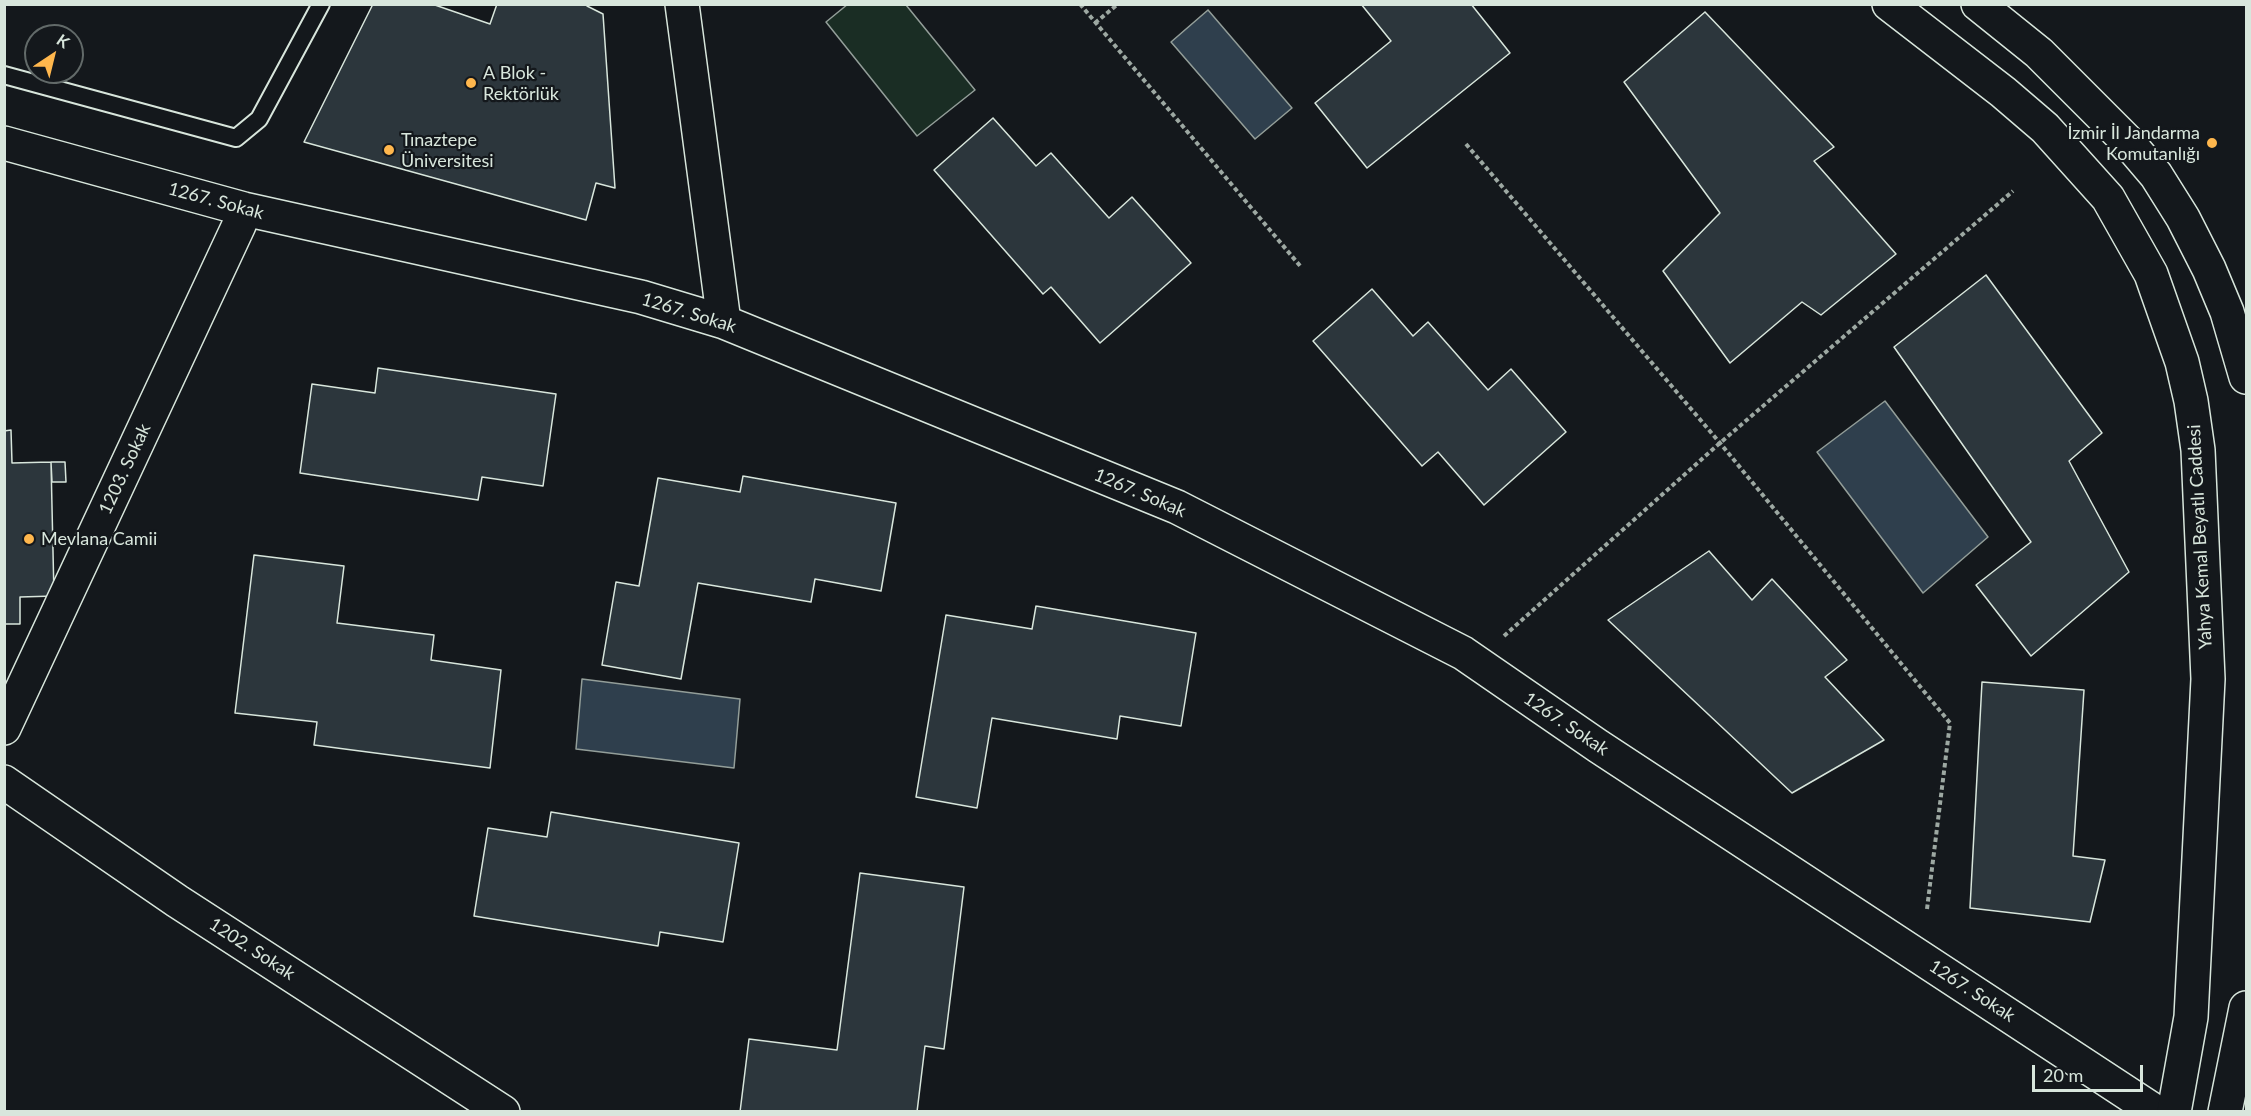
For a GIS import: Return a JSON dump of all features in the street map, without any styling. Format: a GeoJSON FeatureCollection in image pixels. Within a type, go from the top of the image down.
{"type":"FeatureCollection","features":[{"type":"Feature","properties":{"kind":"street"},"geometry":{"type":"LineString","coordinates":[[682,4],[724,322]]}},
{"type":"Feature","properties":{"kind":"street","name":"Yahya Kemal Beyatlı Caddesi"},"geometry":{"type":"LineString","coordinates":[[1889,4],[2003,92],[2045,128],[2108,198],[2151,274],[2181,362],[2191,401],[2198,450],[2208,679],[2191,1017],[2174,1112]]}},
{"type":"Feature","properties":{"kind":"street"},"geometry":{"type":"LineString","coordinates":[[1978,4],[2039,53],[2127,141],[2156,175],[2183,218],[2209,269],[2227,312],[2247,377]]}},
{"type":"Feature","properties":{"kind":"street","name":"1267. Sokak"},"geometry":{"type":"LineString","coordinates":[[4,143],[244,209],[641,297],[724,322],[1177,507],[1463,653],[1598,746],[2156,1112]]}},
{"type":"Feature","properties":{"kind":"street","name":"1203. Sokak"},"geometry":{"type":"LineString","coordinates":[[4,728],[234,236],[244,209]]}},
{"type":"Feature","properties":{"kind":"street","name":"1202. Sokak"},"geometry":{"type":"LineString","coordinates":[[4,782],[177,901],[503,1112]]}},
{"type":"Feature","properties":{"kind":"street"},"geometry":{"type":"LineString","coordinates":[[2225,1112],[2247,1008]]}},
{"type":"Feature","properties":{"kind":"lane"},"geometry":{"type":"LineString","coordinates":[[4,75],[236,138],[259,119],[321,4]]}},
{"type":"Feature","properties":{"kind":"path"},"geometry":{"type":"LineString","coordinates":[[1080,4],[1300,267]]}},
{"type":"Feature","properties":{"kind":"path"},"geometry":{"type":"LineString","coordinates":[[1095,23],[1118,4]]}},
{"type":"Feature","properties":{"kind":"path"},"geometry":{"type":"LineString","coordinates":[[1466,144],[1720,443],[1950,723],[1928,909]]}},
{"type":"Feature","properties":{"kind":"path"},"geometry":{"type":"LineString","coordinates":[[1504,636],[1720,443],[2013,191]]}},
{"type":"Feature","properties":{"kind":"green space"},"geometry":{"type":"Polygon","coordinates":[[[848,4],[906,5],[975,90],[917,136],[826,22],[848,4]]]}},
{"type":"Feature","properties":{"kind":"water"},"geometry":{"type":"Polygon","coordinates":[[[1208,10],[1292,108],[1255,139],[1171,42],[1208,10]]]}},
{"type":"Feature","properties":{"kind":"water"},"geometry":{"type":"Polygon","coordinates":[[[1885,401],[1988,537],[1923,593],[1817,452],[1885,401]]]}},
{"type":"Feature","properties":{"kind":"water"},"geometry":{"type":"Polygon","coordinates":[[[582,679],[740,699],[734,768],[576,749],[582,679]]]}},
{"type":"Feature","properties":{"kind":"building","name":"A Blok - Rektörlük"},"geometry":{"type":"Polygon","coordinates":[[[373,4],[432,4],[490,24],[497,4],[588,4],[587,6],[603,14],[615,188],[596,183],[586,220],[304,142],[373,4]]]}},
{"type":"Feature","properties":{"kind":"building"},"geometry":{"type":"Polygon","coordinates":[[[1361,4],[1471,4],[1510,53],[1367,168],[1315,103],[1391,41],[1361,4]]]}},
{"type":"Feature","properties":{"kind":"building"},"geometry":{"type":"Polygon","coordinates":[[[1705,12],[1834,147],[1814,161],[1896,254],[1821,315],[1802,302],[1730,363],[1663,271],[1720,213],[1624,82],[1705,12]]]}},
{"type":"Feature","properties":{"kind":"building"},"geometry":{"type":"Polygon","coordinates":[[[993,118],[1036,166],[1051,153],[1109,218],[1132,197],[1191,263],[1100,343],[1051,287],[1043,294],[934,170],[993,118]]]}},
{"type":"Feature","properties":{"kind":"building"},"geometry":{"type":"Polygon","coordinates":[[[1986,275],[2102,433],[2069,461],[2129,572],[2031,656],[1976,585],[2031,542],[1894,347],[1986,275]]]}},
{"type":"Feature","properties":{"kind":"building"},"geometry":{"type":"Polygon","coordinates":[[[1372,289],[1413,336],[1428,322],[1488,390],[1511,369],[1566,432],[1484,505],[1438,452],[1422,466],[1313,341],[1372,289]]]}},
{"type":"Feature","properties":{"kind":"building"},"geometry":{"type":"Polygon","coordinates":[[[378,368],[556,394],[543,486],[482,477],[478,500],[300,473],[312,384],[375,393],[378,368]]]}},
{"type":"Feature","properties":{"kind":"building","name":"Mevlana Camii"},"geometry":{"type":"Polygon","coordinates":[[[11,430],[12,463],[51,462],[54,596],[20,597],[20,624],[4,624],[4,431],[11,430]]]}},
{"type":"Feature","properties":{"kind":"building"},"geometry":{"type":"Polygon","coordinates":[[[51,462],[65,462],[66,482],[52,482],[51,462]]]}},
{"type":"Feature","properties":{"kind":"building"},"geometry":{"type":"Polygon","coordinates":[[[743,476],[896,503],[881,591],[815,579],[811,602],[698,583],[681,679],[602,665],[616,582],[639,586],[658,478],[740,492],[743,476]]]}},
{"type":"Feature","properties":{"kind":"building"},"geometry":{"type":"Polygon","coordinates":[[[1709,551],[1752,600],[1772,579],[1847,660],[1825,677],[1884,740],[1792,793],[1608,620],[1709,551]]]}},
{"type":"Feature","properties":{"kind":"building"},"geometry":{"type":"Polygon","coordinates":[[[254,555],[344,566],[337,623],[434,635],[431,660],[501,670],[490,768],[314,745],[317,722],[235,713],[254,555]]]}},
{"type":"Feature","properties":{"kind":"building"},"geometry":{"type":"Polygon","coordinates":[[[1036,606],[1196,633],[1181,726],[1120,716],[1117,739],[992,718],[977,808],[916,797],[946,615],[1032,629],[1036,606]]]}},
{"type":"Feature","properties":{"kind":"building"},"geometry":{"type":"Polygon","coordinates":[[[1982,682],[2084,690],[2073,856],[2105,860],[2090,922],[1970,908],[1982,682]]]}},
{"type":"Feature","properties":{"kind":"building"},"geometry":{"type":"Polygon","coordinates":[[[551,812],[739,843],[723,942],[660,932],[658,946],[474,916],[488,828],[547,837],[551,812]]]}},
{"type":"Feature","properties":{"kind":"building"},"geometry":{"type":"Polygon","coordinates":[[[860,873],[964,887],[944,1049],[925,1046],[917,1112],[740,1112],[749,1039],[837,1050],[860,873]]]}},
{"type":"Feature","properties":{"kind":"place","name":"A Blok - Rektörlük"},"geometry":{"type":"Point","coordinates":[471,83]}},
{"type":"Feature","properties":{"kind":"place","name":"İzmir İl Jandarma Komutanlığı"},"geometry":{"type":"Point","coordinates":[2212,143]}},
{"type":"Feature","properties":{"kind":"place","name":"Tınaztepe Üniversitesi"},"geometry":{"type":"Point","coordinates":[389,150]}},
{"type":"Feature","properties":{"kind":"place","name":"Mevlana Camii"},"geometry":{"type":"Point","coordinates":[29,539]}}]}
